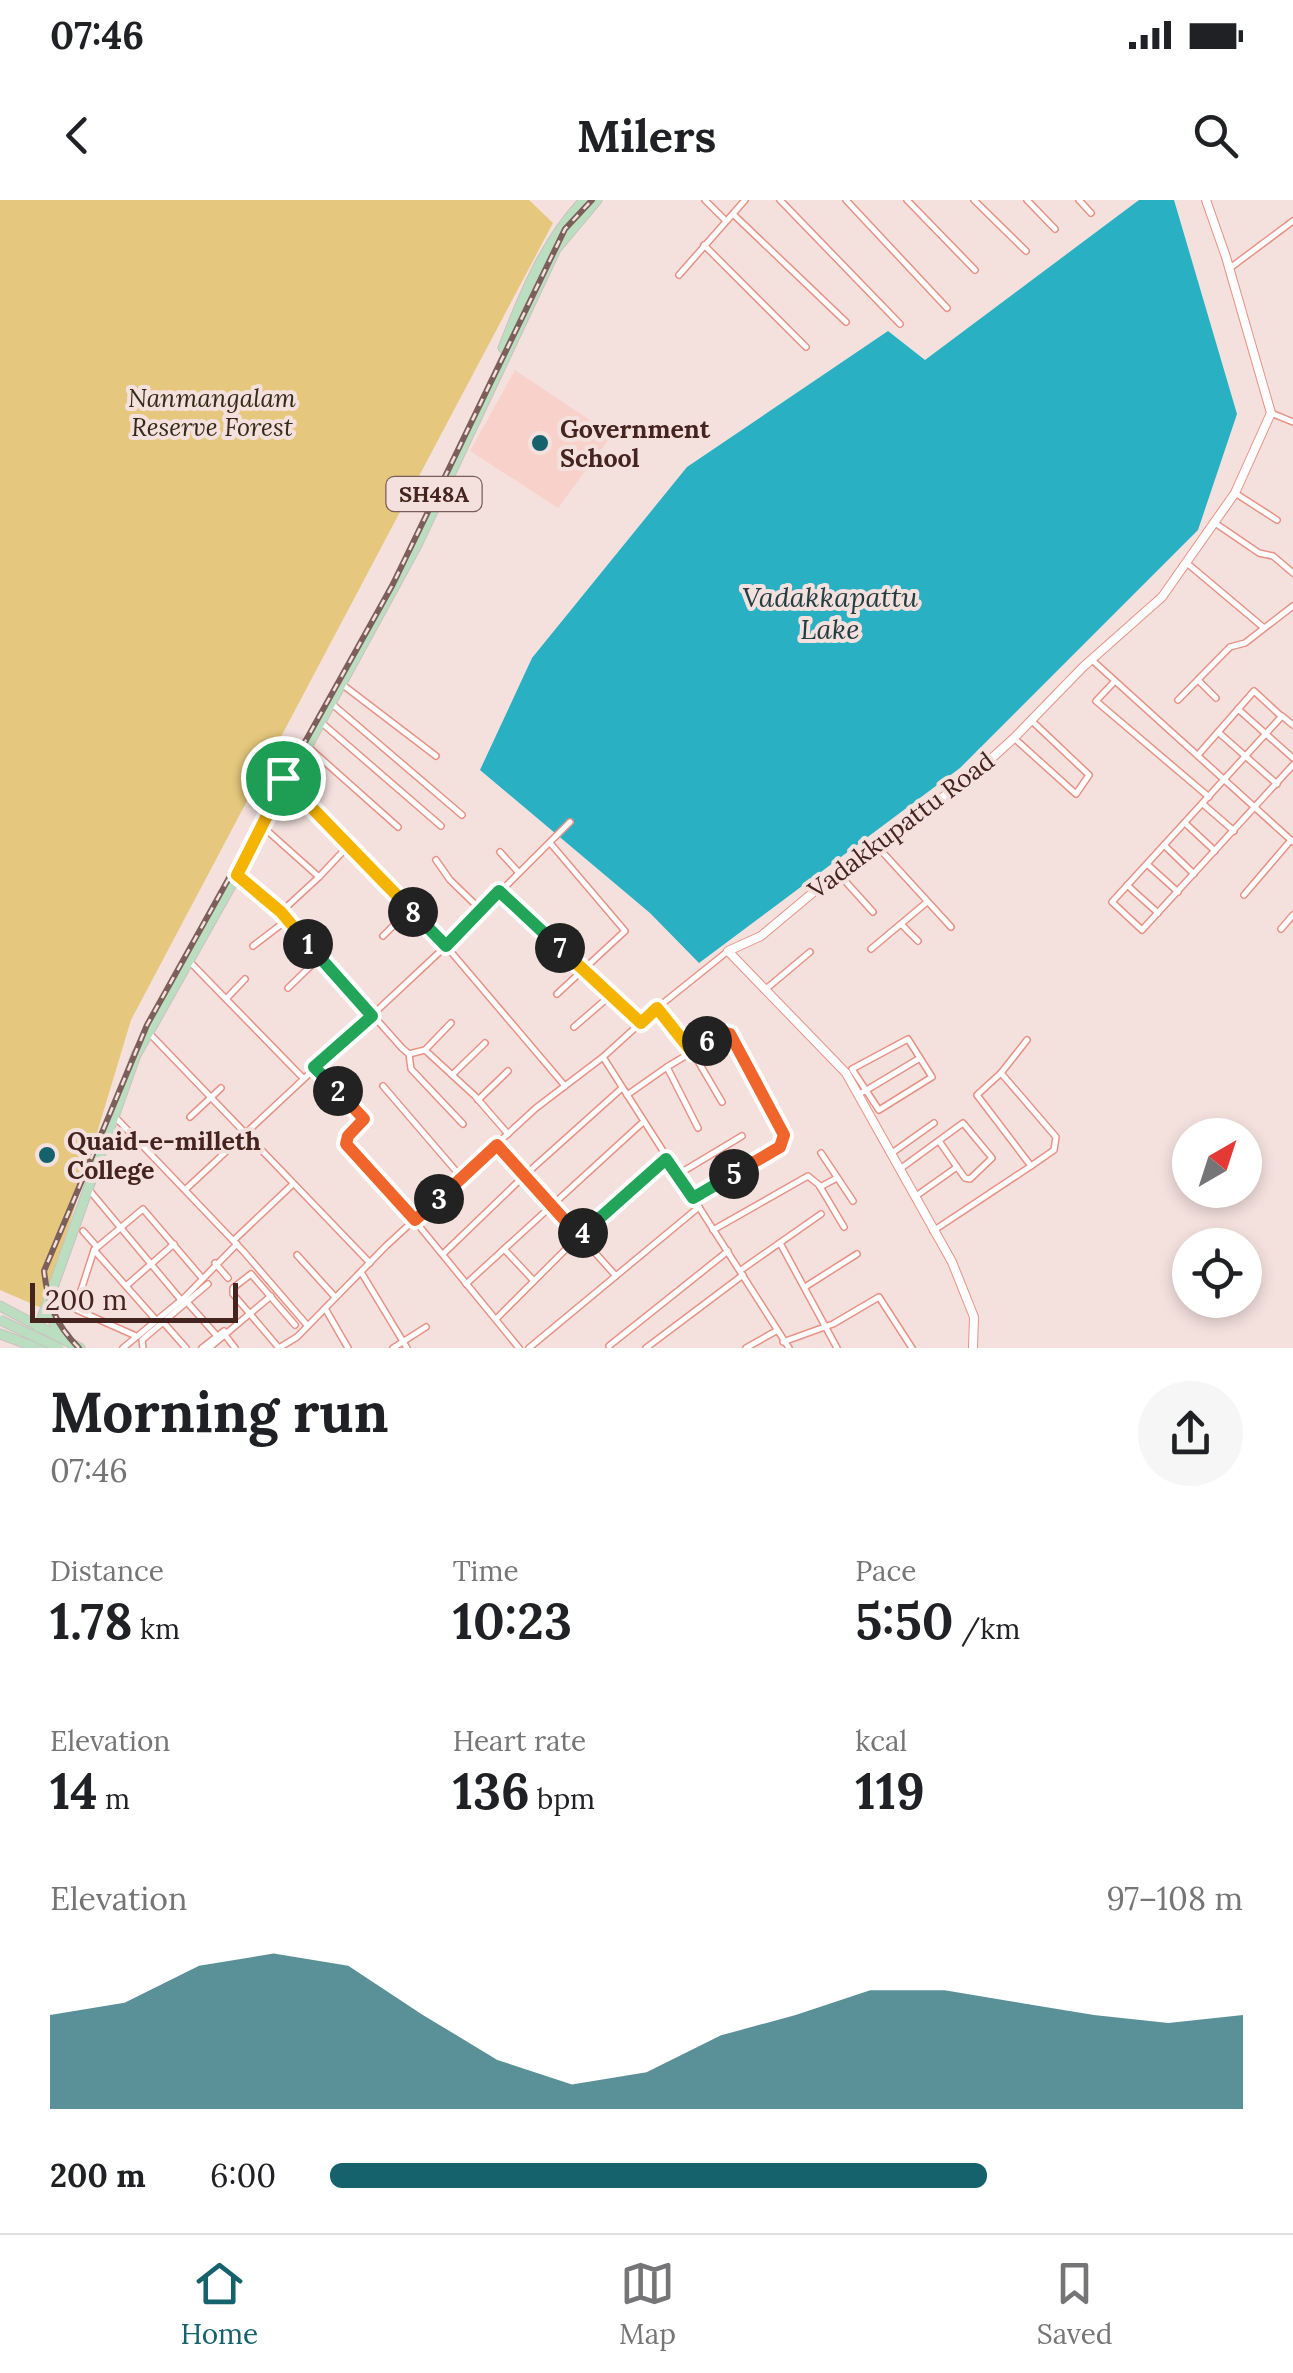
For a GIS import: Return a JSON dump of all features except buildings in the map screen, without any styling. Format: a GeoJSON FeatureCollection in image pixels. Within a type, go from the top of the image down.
{"type":"FeatureCollection","features":[{"type":"Feature","properties":{"kind":"main road","name":"SH48A"},"geometry":{"type":"LineString","coordinates":[[32,1346],[136,1055],[392,586],[550,244],[583,200]]}},
{"type":"Feature","properties":{"kind":"main road","name":"SH48A"},"geometry":{"type":"LineString","coordinates":[[284,783],[418,543],[565,234],[597,200]]}},
{"type":"Feature","properties":{"kind":"main road"},"geometry":{"type":"LineString","coordinates":[[48,1305],[56,1326],[80,1348]]}},
{"type":"Feature","properties":{"kind":"main road"},"geometry":{"type":"LineString","coordinates":[[0,1306],[80,1348]]}},
{"type":"Feature","properties":{"kind":"main road"},"geometry":{"type":"LineString","coordinates":[[0,1320],[60,1348]]}},
{"type":"Feature","properties":{"kind":"main road"},"geometry":{"type":"LineString","coordinates":[[0,1334],[32,1346],[60,1348]]}},
{"type":"Feature","properties":{"kind":"street"},"geometry":{"type":"LineString","coordinates":[[705,200],[725,220]]}},
{"type":"Feature","properties":{"kind":"street"},"geometry":{"type":"LineString","coordinates":[[679,276],[745,200]]}},
{"type":"Feature","properties":{"kind":"street"},"geometry":{"type":"LineString","coordinates":[[780,200],[900,324]]}},
{"type":"Feature","properties":{"kind":"street"},"geometry":{"type":"LineString","coordinates":[[846,200],[948,308]]}},
{"type":"Feature","properties":{"kind":"street"},"geometry":{"type":"LineString","coordinates":[[907,200],[976,270]]}},
{"type":"Feature","properties":{"kind":"street"},"geometry":{"type":"LineString","coordinates":[[974,200],[1026,251]]}},
{"type":"Feature","properties":{"kind":"street"},"geometry":{"type":"LineString","coordinates":[[1027,200],[1055,229]]}},
{"type":"Feature","properties":{"kind":"street"},"geometry":{"type":"LineString","coordinates":[[1079,200],[1091,213]]}},
{"type":"Feature","properties":{"kind":"street"},"geometry":{"type":"LineString","coordinates":[[1206,200],[1230,268],[1270,413],[1293,422]]}},
{"type":"Feature","properties":{"kind":"street"},"geometry":{"type":"LineString","coordinates":[[732,214],[846,322]]}},
{"type":"Feature","properties":{"kind":"street"},"geometry":{"type":"LineString","coordinates":[[1230,268],[1293,221]]}},
{"type":"Feature","properties":{"kind":"street"},"geometry":{"type":"LineString","coordinates":[[704,245],[806,347]]}},
{"type":"Feature","properties":{"kind":"street","name":"Vadakkupattu Road"},"geometry":{"type":"LineString","coordinates":[[267,1348],[297,1338],[370,1262],[508,1134],[603,1058],[657,1008],[728,951],[761,936],[874,843],[968,779],[1014,738],[1162,597],[1188,564],[1235,494],[1270,413]]}},
{"type":"Feature","properties":{"kind":"street"},"geometry":{"type":"LineString","coordinates":[[1235,494],[1277,520]]}},
{"type":"Feature","properties":{"kind":"street"},"geometry":{"type":"LineString","coordinates":[[1216,524],[1258,553],[1273,556],[1293,574]]}},
{"type":"Feature","properties":{"kind":"street"},"geometry":{"type":"LineString","coordinates":[[1188,564],[1264,628]]}},
{"type":"Feature","properties":{"kind":"street"},"geometry":{"type":"LineString","coordinates":[[1178,700],[1230,646],[1245,643],[1293,606]]}},
{"type":"Feature","properties":{"kind":"street"},"geometry":{"type":"LineString","coordinates":[[1092,660],[1292,841],[1244,896]]}},
{"type":"Feature","properties":{"kind":"street"},"geometry":{"type":"LineString","coordinates":[[1115,680],[1096,701],[1209,797]]}},
{"type":"Feature","properties":{"kind":"street"},"geometry":{"type":"LineString","coordinates":[[1198,680],[1216,698]]}},
{"type":"Feature","properties":{"kind":"street"},"geometry":{"type":"LineString","coordinates":[[341,683],[436,756]]}},
{"type":"Feature","properties":{"kind":"street"},"geometry":{"type":"LineString","coordinates":[[1198,755],[1254,691],[1293,725]]}},
{"type":"Feature","properties":{"kind":"street"},"geometry":{"type":"LineString","coordinates":[[331,703],[462,815]]}},
{"type":"Feature","properties":{"kind":"street"},"geometry":{"type":"LineString","coordinates":[[1238,709],[1266,734],[1293,762],[1278,784],[1142,930],[1112,902],[1185,824],[1225,780],[1246,756],[1266,734],[1282,716]]}},
{"type":"Feature","properties":{"kind":"street"},"geometry":{"type":"LineString","coordinates":[[1014,738],[1076,794],[1089,775],[1031,720]]}},
{"type":"Feature","properties":{"kind":"street"},"geometry":{"type":"LineString","coordinates":[[320,721],[441,826]]}},
{"type":"Feature","properties":{"kind":"street"},"geometry":{"type":"LineString","coordinates":[[1218,732],[1278,784]]}},
{"type":"Feature","properties":{"kind":"street"},"geometry":{"type":"LineString","coordinates":[[307,746],[398,826]]}},
{"type":"Feature","properties":{"kind":"street"},"geometry":{"type":"LineString","coordinates":[[284,783],[446,946],[565,1086]]}},
{"type":"Feature","properties":{"kind":"street"},"geometry":{"type":"LineString","coordinates":[[1203,804],[1234,831]]}},
{"type":"Feature","properties":{"kind":"street"},"geometry":{"type":"LineString","coordinates":[[186,1189],[446,946],[570,822]]}},
{"type":"Feature","properties":{"kind":"street"},"geometry":{"type":"LineString","coordinates":[[1185,824],[1215,851]]}},
{"type":"Feature","properties":{"kind":"street"},"geometry":{"type":"LineString","coordinates":[[1284,834],[1293,824]]}},
{"type":"Feature","properties":{"kind":"street"},"geometry":{"type":"LineString","coordinates":[[262,826],[319,877]]}},
{"type":"Feature","properties":{"kind":"street"},"geometry":{"type":"LineString","coordinates":[[874,843],[951,927]]}},
{"type":"Feature","properties":{"kind":"street"},"geometry":{"type":"LineString","coordinates":[[550,844],[625,930],[558,994]]}},
{"type":"Feature","properties":{"kind":"street"},"geometry":{"type":"LineString","coordinates":[[281,912],[349,845]]}},
{"type":"Feature","properties":{"kind":"street"},"geometry":{"type":"LineString","coordinates":[[1164,846],[1194,874]]}},
{"type":"Feature","properties":{"kind":"street"},"geometry":{"type":"LineString","coordinates":[[500,852],[519,873]]}},
{"type":"Feature","properties":{"kind":"street"},"geometry":{"type":"LineString","coordinates":[[436,860],[480,910]]}},
{"type":"Feature","properties":{"kind":"street"},"geometry":{"type":"LineString","coordinates":[[1147,864],[1178,892]]}},
{"type":"Feature","properties":{"kind":"street"},"geometry":{"type":"LineString","coordinates":[[837,872],[874,912]]}},
{"type":"Feature","properties":{"kind":"street"},"geometry":{"type":"LineString","coordinates":[[237,875],[281,912],[409,1054],[412,1069],[464,1124]]}},
{"type":"Feature","properties":{"kind":"street"},"geometry":{"type":"LineString","coordinates":[[1127,885],[1158,913]]}},
{"type":"Feature","properties":{"kind":"street"},"geometry":{"type":"LineString","coordinates":[[499,891],[641,1023]]}},
{"type":"Feature","properties":{"kind":"street"},"geometry":{"type":"LineString","coordinates":[[871,949],[927,902]]}},
{"type":"Feature","properties":{"kind":"street"},"geometry":{"type":"LineString","coordinates":[[383,936],[410,909]]}},
{"type":"Feature","properties":{"kind":"street"},"geometry":{"type":"LineString","coordinates":[[1281,929],[1293,916]]}},
{"type":"Feature","properties":{"kind":"street"},"geometry":{"type":"LineString","coordinates":[[254,946],[287,920]]}},
{"type":"Feature","properties":{"kind":"street"},"geometry":{"type":"LineString","coordinates":[[901,924],[918,941]]}},
{"type":"Feature","properties":{"kind":"street"},"geometry":{"type":"LineString","coordinates":[[728,951],[849,1071],[862,1092],[952,1262],[971,1308],[975,1326],[973,1348]]}},
{"type":"Feature","properties":{"kind":"street"},"geometry":{"type":"LineString","coordinates":[[766,990],[810,952]]}},
{"type":"Feature","properties":{"kind":"street"},"geometry":{"type":"LineString","coordinates":[[288,988],[320,957]]}},
{"type":"Feature","properties":{"kind":"street"},"geometry":{"type":"LineString","coordinates":[[190,962],[302,1078]]}},
{"type":"Feature","properties":{"kind":"street"},"geometry":{"type":"LineString","coordinates":[[226,998],[245,979]]}},
{"type":"Feature","properties":{"kind":"street"},"geometry":{"type":"LineString","coordinates":[[574,1026],[611,994]]}},
{"type":"Feature","properties":{"kind":"street"},"geometry":{"type":"LineString","coordinates":[[657,1008],[692,1052],[722,1102]]}},
{"type":"Feature","properties":{"kind":"street"},"geometry":{"type":"LineString","coordinates":[[409,1054],[425,1050],[451,1023]]}},
{"type":"Feature","properties":{"kind":"street"},"geometry":{"type":"LineString","coordinates":[[627,1095],[720,1032],[730,1034],[784,1135],[780,1147],[693,1198]]}},
{"type":"Feature","properties":{"kind":"street"},"geometry":{"type":"LineString","coordinates":[[148,1033],[370,1262]]}},
{"type":"Feature","properties":{"kind":"street"},"geometry":{"type":"LineString","coordinates":[[849,1071],[908,1038],[932,1077],[874,1113]]}},
{"type":"Feature","properties":{"kind":"street"},"geometry":{"type":"LineString","coordinates":[[1027,1040],[977,1095],[1030,1166]]}},
{"type":"Feature","properties":{"kind":"street"},"geometry":{"type":"LineString","coordinates":[[452,1075],[485,1043]]}},
{"type":"Feature","properties":{"kind":"street"},"geometry":{"type":"LineString","coordinates":[[425,1050],[508,1134]]}},
{"type":"Feature","properties":{"kind":"street"},"geometry":{"type":"LineString","coordinates":[[603,1058],[789,1348]]}},
{"type":"Feature","properties":{"kind":"street"},"geometry":{"type":"LineString","coordinates":[[862,1092],[920,1058]]}},
{"type":"Feature","properties":{"kind":"street"},"geometry":{"type":"LineString","coordinates":[[314,1067],[364,1119],[348,1136],[346,1144],[415,1220],[520,1348]]}},
{"type":"Feature","properties":{"kind":"street"},"geometry":{"type":"LineString","coordinates":[[667,1067],[698,1128]]}},
{"type":"Feature","properties":{"kind":"street"},"geometry":{"type":"LineString","coordinates":[[478,1100],[508,1071]]}},
{"type":"Feature","properties":{"kind":"street"},"geometry":{"type":"LineString","coordinates":[[933,1231],[1054,1150],[1056,1137],[1001,1073]]}},
{"type":"Feature","properties":{"kind":"street"},"geometry":{"type":"LineString","coordinates":[[383,1086],[462,1178]]}},
{"type":"Feature","properties":{"kind":"street"},"geometry":{"type":"LineString","coordinates":[[190,1117],[220,1088]]}},
{"type":"Feature","properties":{"kind":"street"},"geometry":{"type":"LineString","coordinates":[[443,1254],[622,1088]]}},
{"type":"Feature","properties":{"kind":"street"},"geometry":{"type":"LineString","coordinates":[[116,1118],[236,1242],[308,1326]]}},
{"type":"Feature","properties":{"kind":"street"},"geometry":{"type":"LineString","coordinates":[[466,1284],[642,1122]]}},
{"type":"Feature","properties":{"kind":"street"},"geometry":{"type":"LineString","coordinates":[[891,1153],[934,1123]]}},
{"type":"Feature","properties":{"kind":"street"},"geometry":{"type":"LineString","coordinates":[[900,1169],[960,1124],[966,1124],[992,1158],[968,1180],[939,1141]]}},
{"type":"Feature","properties":{"kind":"street"},"geometry":{"type":"LineString","coordinates":[[677,1175],[742,1136]]}},
{"type":"Feature","properties":{"kind":"street"},"geometry":{"type":"LineString","coordinates":[[497,1145],[616,1276]]}},
{"type":"Feature","properties":{"kind":"street"},"geometry":{"type":"LineString","coordinates":[[820,1153],[852,1202]]}},
{"type":"Feature","properties":{"kind":"street"},"geometry":{"type":"LineString","coordinates":[[496,1319],[579,1236],[666,1159]]}},
{"type":"Feature","properties":{"kind":"street"},"geometry":{"type":"LineString","coordinates":[[916,1196],[957,1167]]}},
{"type":"Feature","properties":{"kind":"street"},"geometry":{"type":"LineString","coordinates":[[714,1230],[804,1176],[814,1178],[844,1227]]}},
{"type":"Feature","properties":{"kind":"street"},"geometry":{"type":"LineString","coordinates":[[820,1187],[838,1178]]}},
{"type":"Feature","properties":{"kind":"street"},"geometry":{"type":"LineString","coordinates":[[184,1301],[293,1184]]}},
{"type":"Feature","properties":{"kind":"street"},"geometry":{"type":"LineString","coordinates":[[90,1192],[184,1301],[235,1348]]}},
{"type":"Feature","properties":{"kind":"street"},"geometry":{"type":"LineString","coordinates":[[529,1348],[699,1208]]}},
{"type":"Feature","properties":{"kind":"street"},"geometry":{"type":"LineString","coordinates":[[136,1336],[75,1308],[96,1248],[143,1209],[202,1278]]}},
{"type":"Feature","properties":{"kind":"street"},"geometry":{"type":"LineString","coordinates":[[646,1348],[821,1214]]}},
{"type":"Feature","properties":{"kind":"street"},"geometry":{"type":"LineString","coordinates":[[83,1231],[126,1286],[186,1348]]}},
{"type":"Feature","properties":{"kind":"street"},"geometry":{"type":"LineString","coordinates":[[780,1243],[837,1348]]}},
{"type":"Feature","properties":{"kind":"street"},"geometry":{"type":"LineString","coordinates":[[126,1286],[174,1244]]}},
{"type":"Feature","properties":{"kind":"street"},"geometry":{"type":"LineString","coordinates":[[504,1248],[534,1281]]}},
{"type":"Feature","properties":{"kind":"street"},"geometry":{"type":"LineString","coordinates":[[609,1346],[728,1251]]}},
{"type":"Feature","properties":{"kind":"street"},"geometry":{"type":"LineString","coordinates":[[805,1287],[858,1254]]}},
{"type":"Feature","properties":{"kind":"street"},"geometry":{"type":"LineString","coordinates":[[297,1255],[336,1298]]}},
{"type":"Feature","properties":{"kind":"street"},"geometry":{"type":"LineString","coordinates":[[216,1263],[228,1278]]}},
{"type":"Feature","properties":{"kind":"street"},"geometry":{"type":"LineString","coordinates":[[360,1272],[405,1345]]}},
{"type":"Feature","properties":{"kind":"street"},"geometry":{"type":"LineString","coordinates":[[280,1346],[232,1291],[247,1275],[254,1276],[295,1325]]}},
{"type":"Feature","properties":{"kind":"street"},"geometry":{"type":"LineString","coordinates":[[142,1348],[142,1340],[160,1321],[208,1284]]}},
{"type":"Feature","properties":{"kind":"street"},"geometry":{"type":"LineString","coordinates":[[206,1348],[271,1296]]}},
{"type":"Feature","properties":{"kind":"street"},"geometry":{"type":"LineString","coordinates":[[783,1342],[827,1327],[879,1297],[912,1348]]}},
{"type":"Feature","properties":{"kind":"street"},"geometry":{"type":"LineString","coordinates":[[326,1310],[348,1348]]}},
{"type":"Feature","properties":{"kind":"street"},"geometry":{"type":"LineString","coordinates":[[221,1336],[242,1316]]}},
{"type":"Feature","properties":{"kind":"street"},"geometry":{"type":"LineString","coordinates":[[123,1348],[160,1321]]}},
{"type":"Feature","properties":{"kind":"street"},"geometry":{"type":"LineString","coordinates":[[393,1348],[405,1345],[426,1327]]}},
{"type":"Feature","properties":{"kind":"street"},"geometry":{"type":"LineString","coordinates":[[746,1348],[776,1331]]}},
{"type":"Feature","properties":{"kind":"shaded area","name":"Government School"},"geometry":{"type":"Polygon","coordinates":[[[515,370],[612,435],[558,508],[470,451],[515,370]]]}},
{"type":"Feature","properties":{"kind":"green space","name":"Nanmangalam Reserve Forest"},"geometry":{"type":"Polygon","coordinates":[[[0,200],[529,200],[553,223],[131,1020],[44,1309],[0,1290],[0,200]]]}},
{"type":"Feature","properties":{"kind":"water","name":"Vadakkapattu Lake"},"geometry":{"type":"Polygon","coordinates":[[[1139,200],[1174,200],[1237,414],[1198,530],[960,768],[699,963],[650,913],[480,770],[532,658],[687,467],[888,331],[925,360],[1139,200]]]}},
{"type":"Feature","properties":{"kind":"railway"},"geometry":{"type":"LineString","coordinates":[[79,1348],[54,1313],[44,1271],[147,1025],[392,586],[565,229],[592,200]]}},
{"type":"Feature","properties":{"kind":"place","name":"Government School"},"geometry":{"type":"Point","coordinates":[540,443]}},
{"type":"Feature","properties":{"kind":"place","name":"Quaid-e-milleth College"},"geometry":{"type":"Point","coordinates":[47,1155]}},
{"type":"Feature","properties":{"kind":"route"},"geometry":{"type":"LineString","coordinates":[[283,778],[446,946],[499,891],[641,1023],[657,1008],[692,1052],[720,1032],[730,1034],[784,1135],[780,1147],[693,1198],[666,1159],[579,1236],[497,1145],[415,1220],[346,1144],[363,1116],[314,1067],[372,1016],[281,912],[237,875],[283,778]]}}]}
